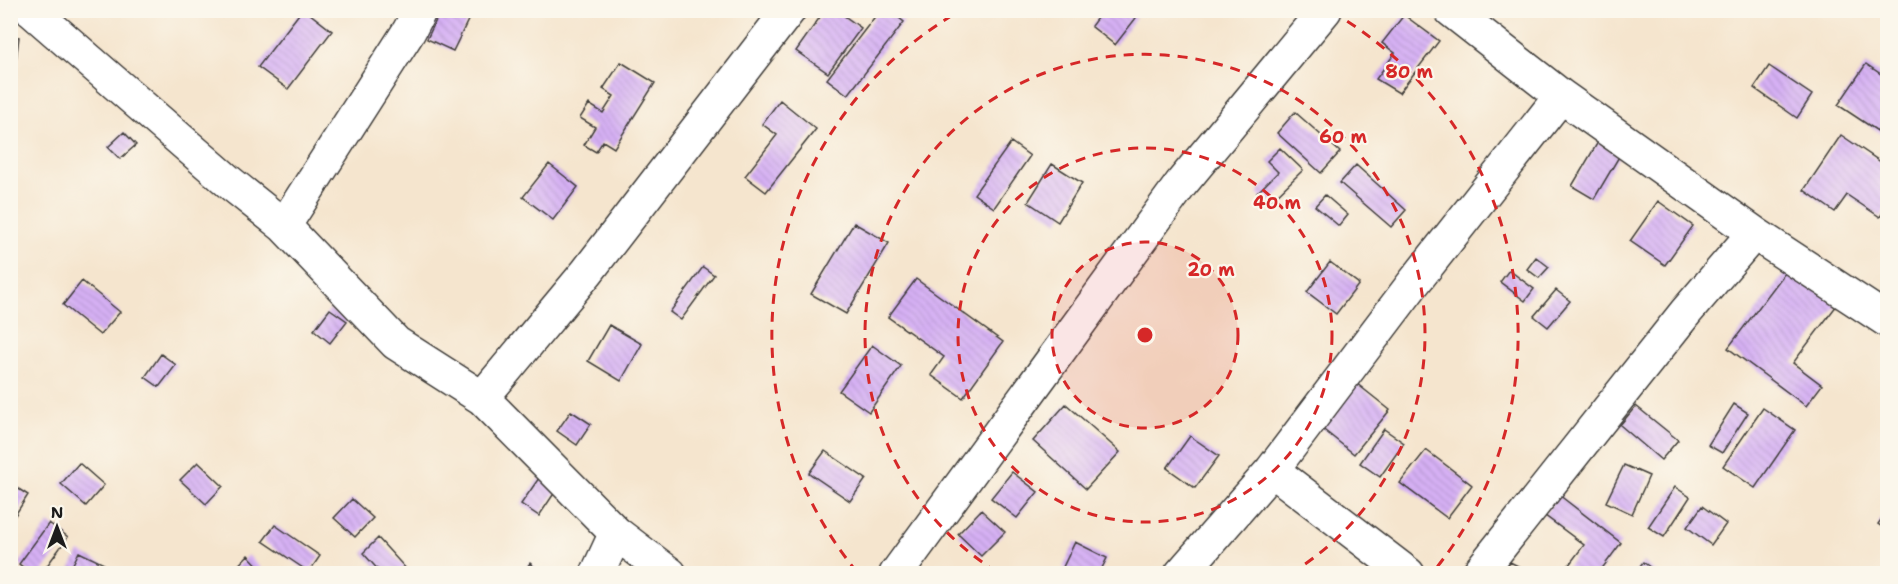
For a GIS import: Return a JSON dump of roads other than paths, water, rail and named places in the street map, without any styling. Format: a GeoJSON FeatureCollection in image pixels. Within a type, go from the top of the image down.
{"type":"FeatureCollection","features":[{"type":"Feature","properties":{"kind":"street"},"geometry":{"type":"LineString","coordinates":[[31,10],[229,182],[284,226],[396,343],[482,398],[616,533],[670,573]]}},
{"type":"Feature","properties":{"kind":"street"},"geometry":{"type":"LineString","coordinates":[[284,226],[409,31],[420,10]]}},
{"type":"Feature","properties":{"kind":"street"},"geometry":{"type":"LineString","coordinates":[[482,398],[587,272],[789,10]]}},
{"type":"Feature","properties":{"kind":"street"},"geometry":{"type":"LineString","coordinates":[[896,573],[1181,184],[1325,10]]}},
{"type":"Feature","properties":{"kind":"street"},"geometry":{"type":"LineString","coordinates":[[1452,10],[1562,96],[1754,233],[1887,321]]}},
{"type":"Feature","properties":{"kind":"street"},"geometry":{"type":"LineString","coordinates":[[1181,573],[1272,470],[1412,285],[1562,96]]}},
{"type":"Feature","properties":{"kind":"street"},"geometry":{"type":"LineString","coordinates":[[1478,573],[1686,312],[1754,233]]}},
{"type":"Feature","properties":{"kind":"street"},"geometry":{"type":"LineString","coordinates":[[1272,470],[1408,573]]}},
{"type":"Feature","properties":{"kind":"street"},"geometry":{"type":"LineString","coordinates":[[597,573],[616,533]]}}]}
